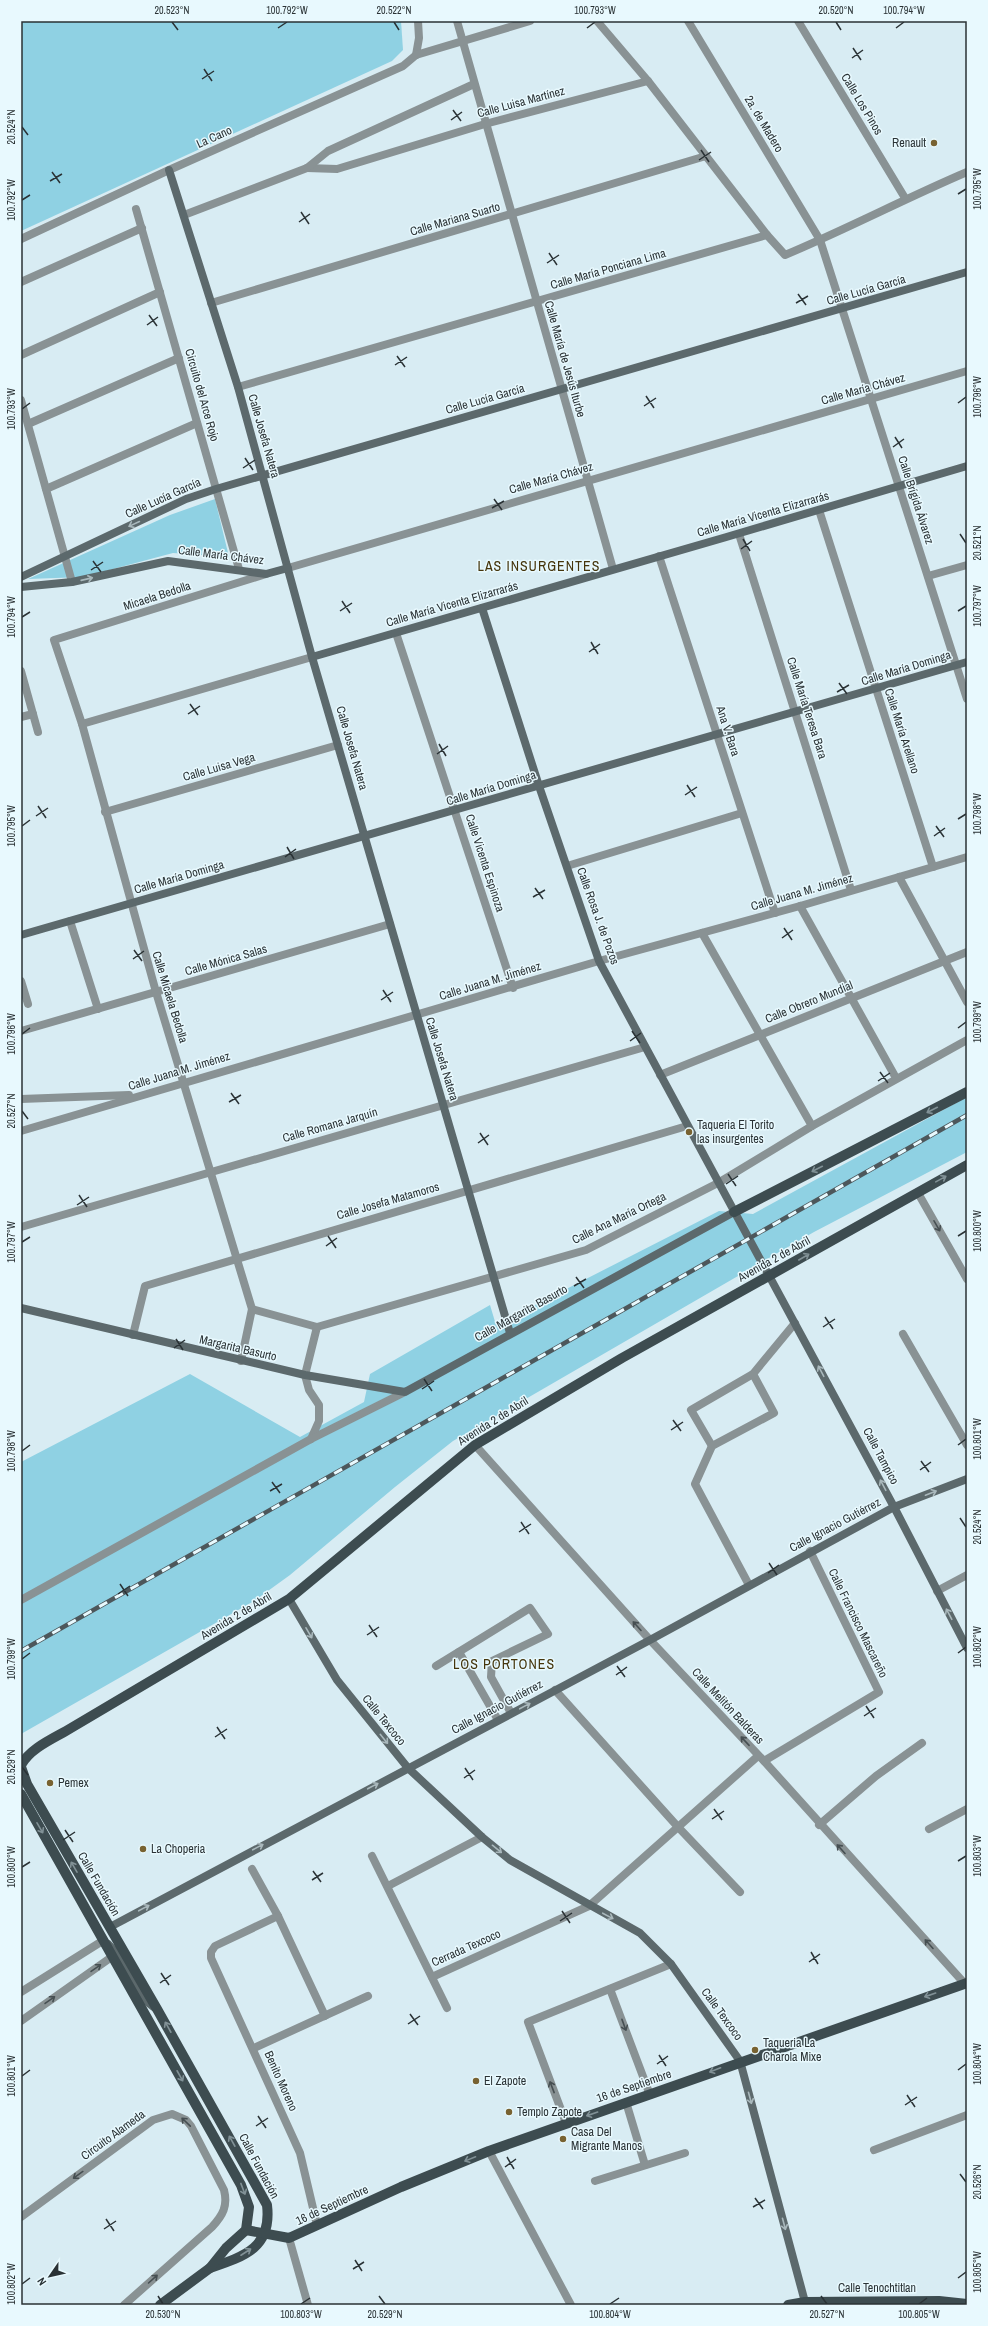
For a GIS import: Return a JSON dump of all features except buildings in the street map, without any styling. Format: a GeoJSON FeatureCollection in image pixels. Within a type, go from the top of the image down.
{"type":"FeatureCollection","features":[{"type":"Feature","properties":{"kind":"main road"},"geometry":{"type":"LineString","coordinates":[[734,1212],[967,1092]]}},
{"type":"Feature","properties":{"kind":"main road","name":"Avenida 2 de Abril"},"geometry":{"type":"LineString","coordinates":[[21,1766],[24,1759],[32,1752],[289,1599],[475,1445],[622,1358],[770,1277],[967,1165]]}},
{"type":"Feature","properties":{"kind":"main road","name":"Calle Fundación"},"geometry":{"type":"LineString","coordinates":[[21,1766],[27,1784],[158,2009],[267,2205],[268,2221],[265,2235]]}},
{"type":"Feature","properties":{"kind":"main road","name":"Calle Fundación"},"geometry":{"type":"LineString","coordinates":[[21,1794],[104,1940],[113,1952],[241,2185],[249,2207],[246,2230]]}},
{"type":"Feature","properties":{"kind":"main road","name":"16 de Septiembre"},"geometry":{"type":"LineString","coordinates":[[246,2230],[265,2235],[289,2238],[401,2187],[489,2151],[626,2102],[650,2095],[740,2061],[966,1983]]}},
{"type":"Feature","properties":{"kind":"main road"},"geometry":{"type":"LineString","coordinates":[[160,2305],[210,2268],[226,2248],[246,2230]]}},
{"type":"Feature","properties":{"kind":"main road"},"geometry":{"type":"LineString","coordinates":[[210,2268],[234,2260],[254,2247],[265,2235]]}},
{"type":"Feature","properties":{"kind":"main road","name":"Calle Tenochtitlan"},"geometry":{"type":"LineString","coordinates":[[788,2305],[805,2302],[939,2301],[967,2304]]}},
{"type":"Feature","properties":{"kind":"street"},"geometry":{"type":"LineString","coordinates":[[416,55],[419,38],[418,21]]}},
{"type":"Feature","properties":{"kind":"street","name":"Calle María de Jesús Iturbe"},"geometry":{"type":"LineString","coordinates":[[457,21],[485,124],[613,569]]}},
{"type":"Feature","properties":{"kind":"street","name":"La Cano"},"geometry":{"type":"LineString","coordinates":[[21,239],[169,170],[403,66],[416,55],[462,40],[530,21]]}},
{"type":"Feature","properties":{"kind":"street"},"geometry":{"type":"LineString","coordinates":[[598,21],[648,81],[767,235],[785,255],[820,240],[905,198],[967,172]]}},
{"type":"Feature","properties":{"kind":"street","name":"2a. de Madero"},"geometry":{"type":"LineString","coordinates":[[688,21],[820,240]]}},
{"type":"Feature","properties":{"kind":"street","name":"Calle Los Pinos"},"geometry":{"type":"LineString","coordinates":[[798,21],[905,198]]}},
{"type":"Feature","properties":{"kind":"street","name":"Calle Luisa Martínez"},"geometry":{"type":"LineString","coordinates":[[307,168],[337,169],[485,124],[648,81]]}},
{"type":"Feature","properties":{"kind":"street","name":"Calle Luisa Martínez"},"geometry":{"type":"LineString","coordinates":[[184,215],[307,168],[328,151],[474,84]]}},
{"type":"Feature","properties":{"kind":"street","name":"Calle Mariana Suarto"},"geometry":{"type":"LineString","coordinates":[[211,303],[706,156]]}},
{"type":"Feature","properties":{"kind":"street","name":"Calle Josefa Natera"},"geometry":{"type":"LineString","coordinates":[[169,170],[238,387],[312,656],[510,1333]]}},
{"type":"Feature","properties":{"kind":"street","name":"Circuito del Arce Rojo"},"geometry":{"type":"LineString","coordinates":[[136,209],[239,569]]}},
{"type":"Feature","properties":{"kind":"street"},"geometry":{"type":"LineString","coordinates":[[21,282],[142,228]]}},
{"type":"Feature","properties":{"kind":"street","name":"Calle María Ponciana Lima"},"geometry":{"type":"LineString","coordinates":[[238,387],[767,235]]}},
{"type":"Feature","properties":{"kind":"street","name":"Calle Brígida Álvarez"},"geometry":{"type":"LineString","coordinates":[[820,240],[967,699]]}},
{"type":"Feature","properties":{"kind":"street","name":"Calle Lucía García"},"geometry":{"type":"LineString","coordinates":[[21,577],[186,499],[216,489],[262,477],[967,272]]}},
{"type":"Feature","properties":{"kind":"street"},"geometry":{"type":"LineString","coordinates":[[21,355],[160,292]]}},
{"type":"Feature","properties":{"kind":"street"},"geometry":{"type":"LineString","coordinates":[[28,424],[179,358]]}},
{"type":"Feature","properties":{"kind":"street","name":"Calle María Chávez"},"geometry":{"type":"LineString","coordinates":[[21,587],[72,582],[168,561],[239,569],[266,574],[967,371]]}},
{"type":"Feature","properties":{"kind":"street"},"geometry":{"type":"LineString","coordinates":[[21,400],[72,582]]}},
{"type":"Feature","properties":{"kind":"street"},"geometry":{"type":"LineString","coordinates":[[46,489],[197,423]]}},
{"type":"Feature","properties":{"kind":"street","name":"Calle María Vicenta Elizarrarás"},"geometry":{"type":"LineString","coordinates":[[82,724],[312,656],[739,534],[967,466]]}},
{"type":"Feature","properties":{"kind":"street","name":"Calle María Arellano"},"geometry":{"type":"LineString","coordinates":[[819,510],[933,867]]}},
{"type":"Feature","properties":{"kind":"street","name":"Calle María Teresa Bara"},"geometry":{"type":"LineString","coordinates":[[739,534],[851,890]]}},
{"type":"Feature","properties":{"kind":"street","name":"Ana V. Bara"},"geometry":{"type":"LineString","coordinates":[[659,556],[775,913]]}},
{"type":"Feature","properties":{"kind":"street"},"geometry":{"type":"LineString","coordinates":[[928,576],[967,564]]}},
{"type":"Feature","properties":{"kind":"street","name":"Micaela Bedolla"},"geometry":{"type":"LineString","coordinates":[[54,640],[266,574]]}},
{"type":"Feature","properties":{"kind":"street","name":"Calle Rosa J. de Pozos"},"geometry":{"type":"LineString","coordinates":[[482,608],[599,961],[770,1277]]}},
{"type":"Feature","properties":{"kind":"street","name":"Calle Vicenta Espinoza"},"geometry":{"type":"LineString","coordinates":[[396,633],[456,811],[512,988]]}},
{"type":"Feature","properties":{"kind":"street","name":"Calle Micaela Bedolla"},"geometry":{"type":"LineString","coordinates":[[54,640],[82,724],[130,904],[184,1082],[235,1259],[252,1309]]}},
{"type":"Feature","properties":{"kind":"street","name":"Calle María Dominga"},"geometry":{"type":"LineString","coordinates":[[21,935],[456,811],[967,662]]}},
{"type":"Feature","properties":{"kind":"street"},"geometry":{"type":"LineString","coordinates":[[21,671],[38,732]]}},
{"type":"Feature","properties":{"kind":"street"},"geometry":{"type":"LineString","coordinates":[[21,717],[33,714]]}},
{"type":"Feature","properties":{"kind":"street","name":"Calle Luisa Vega"},"geometry":{"type":"LineString","coordinates":[[105,812],[338,745]]}},
{"type":"Feature","properties":{"kind":"street"},"geometry":{"type":"LineString","coordinates":[[567,866],[742,813]]}},
{"type":"Feature","properties":{"kind":"street","name":"Calle Juana M. Jiménez"},"geometry":{"type":"LineString","coordinates":[[21,1131],[184,1082],[512,988],[599,961],[800,906],[967,857]]}},
{"type":"Feature","properties":{"kind":"street"},"geometry":{"type":"LineString","coordinates":[[899,877],[967,1002]]}},
{"type":"Feature","properties":{"kind":"street"},"geometry":{"type":"LineString","coordinates":[[800,906],[896,1078]]}},
{"type":"Feature","properties":{"kind":"street"},"geometry":{"type":"LineString","coordinates":[[70,921],[98,1009]]}},
{"type":"Feature","properties":{"kind":"street","name":"Calle Mónica Salas"},"geometry":{"type":"LineString","coordinates":[[21,1031],[390,924]]}},
{"type":"Feature","properties":{"kind":"street"},"geometry":{"type":"LineString","coordinates":[[702,933],[812,1126]]}},
{"type":"Feature","properties":{"kind":"street","name":"Calle Obrero Mundial"},"geometry":{"type":"LineString","coordinates":[[660,1075],[851,997],[967,952]]}},
{"type":"Feature","properties":{"kind":"street"},"geometry":{"type":"LineString","coordinates":[[21,981],[28,1004]]}},
{"type":"Feature","properties":{"kind":"street","name":"Calle Ana María Ortega"},"geometry":{"type":"LineString","coordinates":[[317,1327],[494,1278],[586,1250],[718,1183],[812,1126],[896,1078],[967,1040]]}},
{"type":"Feature","properties":{"kind":"street","name":"Calle Romana Jarquín"},"geometry":{"type":"LineString","coordinates":[[21,1227],[645,1047]]}},
{"type":"Feature","properties":{"kind":"street"},"geometry":{"type":"LineString","coordinates":[[21,1099],[142,1095]]}},
{"type":"Feature","properties":{"kind":"street","name":"Calle Josefa Matamoros"},"geometry":{"type":"LineString","coordinates":[[133,1335],[145,1286],[687,1126]]}},
{"type":"Feature","properties":{"kind":"street"},"geometry":{"type":"LineString","coordinates":[[918,1192],[967,1279]]}},
{"type":"Feature","properties":{"kind":"street","name":"Calle Margarita Basurto"},"geometry":{"type":"LineString","coordinates":[[405,1392],[510,1333],[734,1212]]}},
{"type":"Feature","properties":{"kind":"street","name":"Calle Tampico"},"geometry":{"type":"LineString","coordinates":[[770,1277],[894,1507],[966,1646]]}},
{"type":"Feature","properties":{"kind":"street","name":"Margarita Basurto"},"geometry":{"type":"LineString","coordinates":[[21,1308],[241,1361],[305,1375],[405,1392]]}},
{"type":"Feature","properties":{"kind":"street"},"geometry":{"type":"LineString","coordinates":[[241,1361],[252,1309],[317,1327],[305,1375],[309,1390],[319,1405],[318,1421],[311,1439]]}},
{"type":"Feature","properties":{"kind":"street"},"geometry":{"type":"LineString","coordinates":[[712,1446],[691,1410],[753,1374],[795,1323]]}},
{"type":"Feature","properties":{"kind":"street"},"geometry":{"type":"LineString","coordinates":[[903,1334],[967,1445]]}},
{"type":"Feature","properties":{"kind":"street"},"geometry":{"type":"LineString","coordinates":[[749,1585],[695,1484],[712,1446],[774,1413],[753,1374]]}},
{"type":"Feature","properties":{"kind":"street"},"geometry":{"type":"LineString","coordinates":[[21,1600],[311,1439],[405,1392]]}},
{"type":"Feature","properties":{"kind":"street","name":"Calle Melitón Balderas"},"geometry":{"type":"LineString","coordinates":[[475,1445],[650,1640],[966,1983]]}},
{"type":"Feature","properties":{"kind":"street","name":"Calle Ignacio Gutiérrez"},"geometry":{"type":"LineString","coordinates":[[110,1927],[650,1640],[810,1551],[894,1507],[967,1479]]}},
{"type":"Feature","properties":{"kind":"street","name":"Calle Francisco Mascareño"},"geometry":{"type":"LineString","coordinates":[[589,1906],[678,1827],[761,1759],[879,1692],[810,1551]]}},
{"type":"Feature","properties":{"kind":"street"},"geometry":{"type":"LineString","coordinates":[[937,1591],[967,1575]]}},
{"type":"Feature","properties":{"kind":"street","name":"Calle Texcoco"},"geometry":{"type":"LineString","coordinates":[[289,1599],[337,1680],[408,1768],[482,1837],[510,1860],[589,1906],[640,1933],[671,1964],[740,2061],[805,2302]]}},
{"type":"Feature","properties":{"kind":"street"},"geometry":{"type":"LineString","coordinates":[[436,1666],[530,1608],[548,1634],[492,1661],[491,1677],[511,1713]]}},
{"type":"Feature","properties":{"kind":"street"},"geometry":{"type":"LineString","coordinates":[[459,1652],[498,1720]]}},
{"type":"Feature","properties":{"kind":"street"},"geometry":{"type":"LineString","coordinates":[[555,1690],[678,1827],[740,1892]]}},
{"type":"Feature","properties":{"kind":"street"},"geometry":{"type":"LineString","coordinates":[[819,1824],[876,1776],[922,1744]]}},
{"type":"Feature","properties":{"kind":"street"},"geometry":{"type":"LineString","coordinates":[[929,1829],[967,1809]]}},
{"type":"Feature","properties":{"kind":"street"},"geometry":{"type":"LineString","coordinates":[[388,1886],[482,1837]]}},
{"type":"Feature","properties":{"kind":"street","name":"Cerrada Texcoco"},"geometry":{"type":"LineString","coordinates":[[372,1856],[432,1978],[589,1906]]}},
{"type":"Feature","properties":{"kind":"street"},"geometry":{"type":"LineString","coordinates":[[252,1869],[278,1916],[325,2016]]}},
{"type":"Feature","properties":{"kind":"street"},"geometry":{"type":"LineString","coordinates":[[72,1883],[76,1885],[98,1921],[110,1927],[113,1952],[148,2004],[158,2009]]}},
{"type":"Feature","properties":{"kind":"street","name":"Benito Moreno"},"geometry":{"type":"LineString","coordinates":[[278,1916],[215,1946],[211,1952],[211,1958],[254,2048],[300,2153],[317,2226]]}},
{"type":"Feature","properties":{"kind":"street"},"geometry":{"type":"LineString","coordinates":[[21,1992],[104,1940]]}},
{"type":"Feature","properties":{"kind":"street"},"geometry":{"type":"LineString","coordinates":[[21,2021],[113,1952]]}},
{"type":"Feature","properties":{"kind":"street"},"geometry":{"type":"LineString","coordinates":[[566,2123],[528,2022],[671,1964]]}},
{"type":"Feature","properties":{"kind":"street"},"geometry":{"type":"LineString","coordinates":[[432,1978],[447,2008]]}},
{"type":"Feature","properties":{"kind":"street"},"geometry":{"type":"LineString","coordinates":[[610,1989],[650,2095]]}},
{"type":"Feature","properties":{"kind":"street"},"geometry":{"type":"LineString","coordinates":[[254,2048],[368,1996]]}},
{"type":"Feature","properties":{"kind":"street"},"geometry":{"type":"LineString","coordinates":[[626,2102],[645,2165]]}},
{"type":"Feature","properties":{"kind":"street","name":"Circuito Alameda"},"geometry":{"type":"LineString","coordinates":[[21,2217],[153,2120],[172,2114],[186,2120],[224,2190],[226,2197],[224,2212],[212,2227],[124,2305]]}},
{"type":"Feature","properties":{"kind":"street"},"geometry":{"type":"LineString","coordinates":[[874,2150],[967,2114]]}},
{"type":"Feature","properties":{"kind":"street"},"geometry":{"type":"LineString","coordinates":[[489,2151],[571,2305]]}},
{"type":"Feature","properties":{"kind":"street"},"geometry":{"type":"LineString","coordinates":[[595,2181],[684,2153]]}},
{"type":"Feature","properties":{"kind":"street"},"geometry":{"type":"LineString","coordinates":[[289,2238],[308,2305]]}},
{"type":"Feature","properties":{"kind":"shaded area"},"geometry":{"type":"Polygon","coordinates":[[[21,21],[401,21],[403,50],[392,61],[21,231],[21,21]]]}},
{"type":"Feature","properties":{"kind":"shaded area"},"geometry":{"type":"Polygon","coordinates":[[[215,499],[229,557],[173,553],[83,577],[28,579],[170,515],[215,499]]]}},
{"type":"Feature","properties":{"kind":"shaded area"},"geometry":{"type":"Polygon","coordinates":[[[967,1097],[967,1152],[814,1232],[453,1441],[395,1487],[290,1575],[254,1601],[21,1734],[21,1462],[190,1374],[300,1437],[364,1402],[370,1374],[490,1305],[496,1325],[719,1211],[753,1214],[967,1097]]]}},
{"type":"Feature","properties":{"kind":"railway"},"geometry":{"type":"LineString","coordinates":[[21,1651],[967,1115]]}},
{"type":"Feature","properties":{"kind":"place","name":"Renault"},"geometry":{"type":"Point","coordinates":[934,143]}},
{"type":"Feature","properties":{"kind":"place","name":"Taqueria El Torito las insurgentes"},"geometry":{"type":"Point","coordinates":[689,1132]}},
{"type":"Feature","properties":{"kind":"place","name":"Pemex"},"geometry":{"type":"Point","coordinates":[50,1783]}},
{"type":"Feature","properties":{"kind":"place","name":"La Choperia"},"geometry":{"type":"Point","coordinates":[143,1849]}},
{"type":"Feature","properties":{"kind":"place","name":"Taqueria La Charola Mixe"},"geometry":{"type":"Point","coordinates":[755,2050]}},
{"type":"Feature","properties":{"kind":"place","name":"El Zapote"},"geometry":{"type":"Point","coordinates":[476,2081]}},
{"type":"Feature","properties":{"kind":"place","name":"Templo Zapote"},"geometry":{"type":"Point","coordinates":[509,2112]}},
{"type":"Feature","properties":{"kind":"place","name":"Casa Del Migrante Manos"},"geometry":{"type":"Point","coordinates":[563,2139]}},
{"type":"Feature","properties":{"kind":"district","name":"LAS INSURGENTES"},"geometry":{"type":"Point","coordinates":[539,566]}},
{"type":"Feature","properties":{"kind":"district","name":"LOS PORTONES"},"geometry":{"type":"Point","coordinates":[504,1664]}}]}
